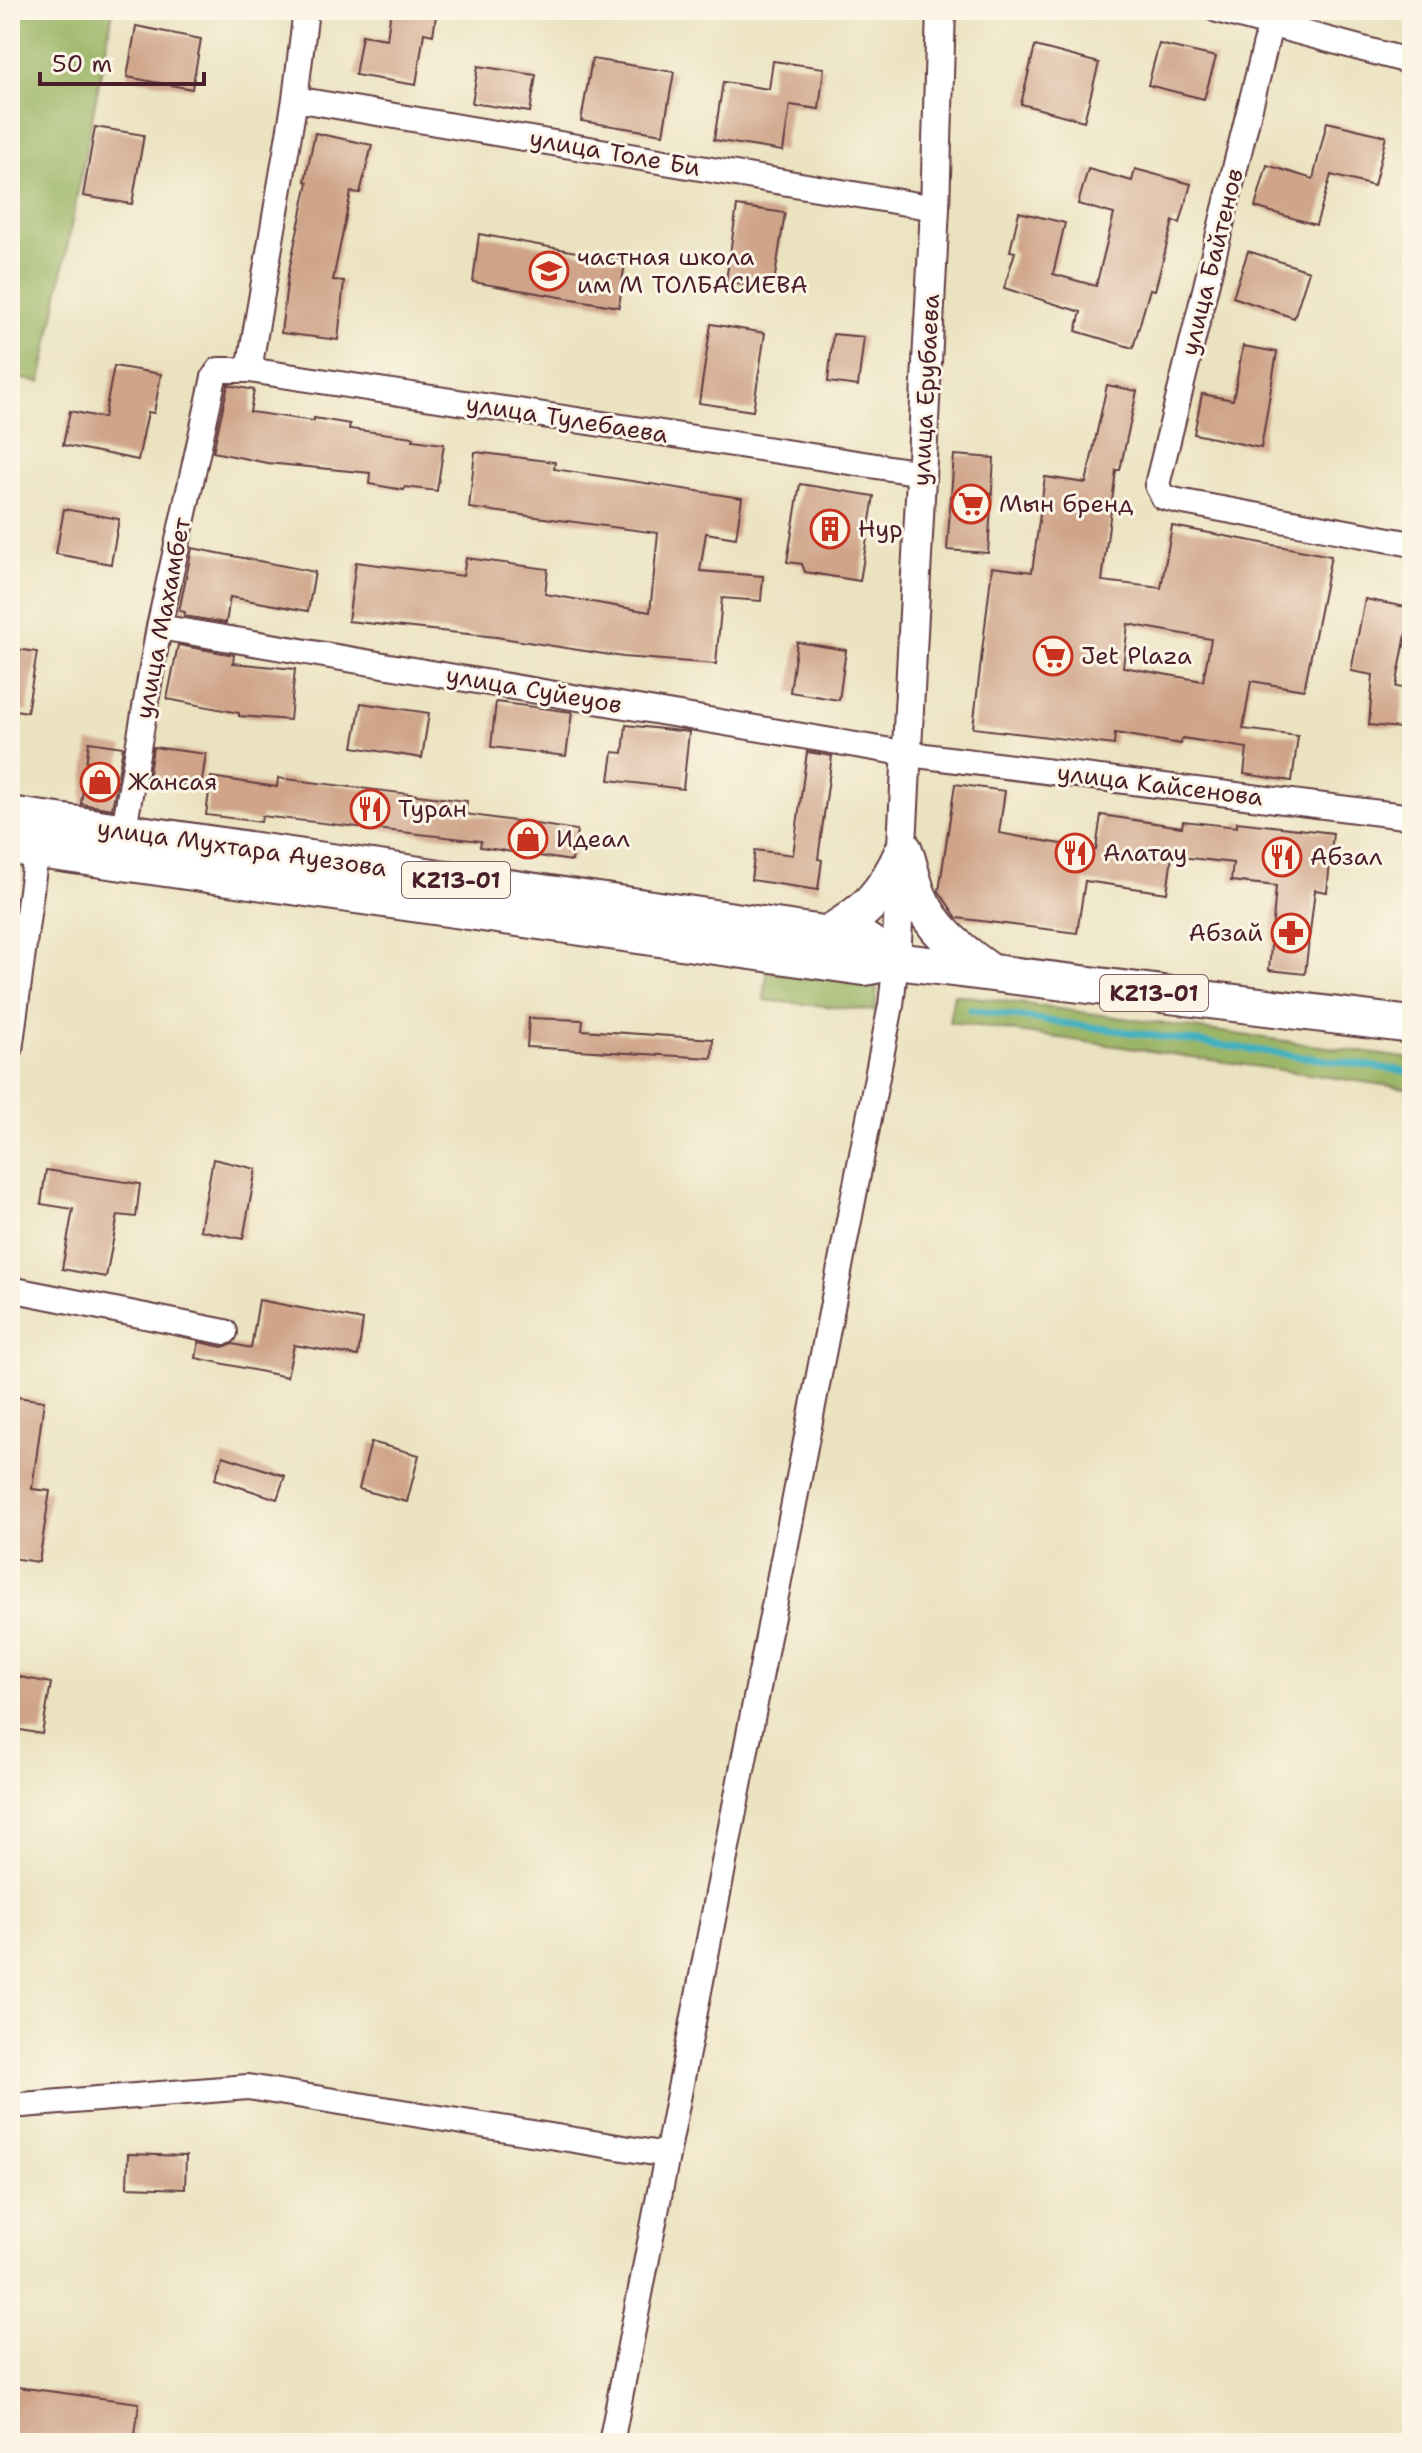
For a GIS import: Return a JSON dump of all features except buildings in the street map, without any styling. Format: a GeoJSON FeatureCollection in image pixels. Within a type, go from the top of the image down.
{"type":"FeatureCollection","features":[{"type":"Feature","properties":{"kind":"main road","name":"улица Мухтара Ауезова"},"geometry":{"type":"LineString","coordinates":[[24,833],[864,940],[896,961]]}},
{"type":"Feature","properties":{"kind":"main road","name":"улица Мухтара Ауезова"},"geometry":{"type":"LineString","coordinates":[[121,845],[864,967],[896,961],[1412,1025]]}},
{"type":"Feature","properties":{"kind":"main road"},"geometry":{"type":"LineString","coordinates":[[826,935],[855,919],[873,904],[889,883],[904,850]]}},
{"type":"Feature","properties":{"kind":"main road"},"geometry":{"type":"LineString","coordinates":[[904,850],[917,895],[942,934],[954,947],[991,973]]}},
{"type":"Feature","properties":{"kind":"street"},"geometry":{"type":"LineString","coordinates":[[249,370],[295,99],[306,10]]}},
{"type":"Feature","properties":{"kind":"street","name":"улица Ерубаева"},"geometry":{"type":"LineString","coordinates":[[896,961],[935,208],[941,10]]}},
{"type":"Feature","properties":{"kind":"street"},"geometry":{"type":"LineString","coordinates":[[1217,10],[1272,16],[1412,62]]}},
{"type":"Feature","properties":{"kind":"street","name":"улица Байтенов"},"geometry":{"type":"LineString","coordinates":[[1272,16],[1157,485],[1163,497],[1178,501],[1412,544]]}},
{"type":"Feature","properties":{"kind":"street","name":"улица Толе Би"},"geometry":{"type":"LineString","coordinates":[[295,99],[935,208]]}},
{"type":"Feature","properties":{"kind":"street","name":"улица Тулебаева"},"geometry":{"type":"LineString","coordinates":[[214,377],[219,370],[249,370],[922,473]]}},
{"type":"Feature","properties":{"kind":"street","name":"улица Махамбет"},"geometry":{"type":"LineString","coordinates":[[121,845],[159,627],[214,377]]}},
{"type":"Feature","properties":{"kind":"street","name":"улица Суйеуов"},"geometry":{"type":"LineString","coordinates":[[159,627],[909,754]]}},
{"type":"Feature","properties":{"kind":"street","name":"улица Кайсенова"},"geometry":{"type":"LineString","coordinates":[[909,754],[1412,816]]}},
{"type":"Feature","properties":{"kind":"street"},"geometry":{"type":"LineString","coordinates":[[10,1050],[24,833]]}},
{"type":"Feature","properties":{"kind":"street"},"geometry":{"type":"LineString","coordinates":[[611,2443],[891,1005],[896,961]]}},
{"type":"Feature","properties":{"kind":"street"},"geometry":{"type":"LineString","coordinates":[[10,1289],[225,1332]]}},
{"type":"Feature","properties":{"kind":"street"},"geometry":{"type":"LineString","coordinates":[[10,2106],[248,2087],[667,2155]]}},
{"type":"Feature","properties":{"kind":"green space"},"geometry":{"type":"Polygon","coordinates":[[[10,10],[113,10],[41,382],[10,377],[10,10]]]}},
{"type":"Feature","properties":{"kind":"green space"},"geometry":{"type":"Polygon","coordinates":[[[767,972],[877,984],[875,1011],[764,1000],[767,972]]]}},
{"type":"Feature","properties":{"kind":"green space"},"geometry":{"type":"Polygon","coordinates":[[[954,994],[1412,1059],[1412,1089],[949,1022],[954,994]]]}},
{"type":"Feature","properties":{"kind":"waterway"},"geometry":{"type":"LineString","coordinates":[[971,1010],[1412,1072]]}},
{"type":"Feature","properties":{"kind":"place","name":"частная школа им М ТОЛБАСИЕВА"},"geometry":{"type":"Point","coordinates":[549,271]}},
{"type":"Feature","properties":{"kind":"place","name":"Мын бренд"},"geometry":{"type":"Point","coordinates":[971,504]}},
{"type":"Feature","properties":{"kind":"place","name":"Нур"},"geometry":{"type":"Point","coordinates":[830,529]}},
{"type":"Feature","properties":{"kind":"place","name":"Jet Plaza"},"geometry":{"type":"Point","coordinates":[1053,656]}},
{"type":"Feature","properties":{"kind":"place","name":"Жансая"},"geometry":{"type":"Point","coordinates":[100,782]}},
{"type":"Feature","properties":{"kind":"place","name":"Туран"},"geometry":{"type":"Point","coordinates":[370,809]}},
{"type":"Feature","properties":{"kind":"place","name":"Идеал"},"geometry":{"type":"Point","coordinates":[528,839]}},
{"type":"Feature","properties":{"kind":"place","name":"Алатау"},"geometry":{"type":"Point","coordinates":[1075,853]}},
{"type":"Feature","properties":{"kind":"place","name":"Абзал"},"geometry":{"type":"Point","coordinates":[1282,857]}},
{"type":"Feature","properties":{"kind":"place","name":"Абзай"},"geometry":{"type":"Point","coordinates":[1291,933]}}]}
